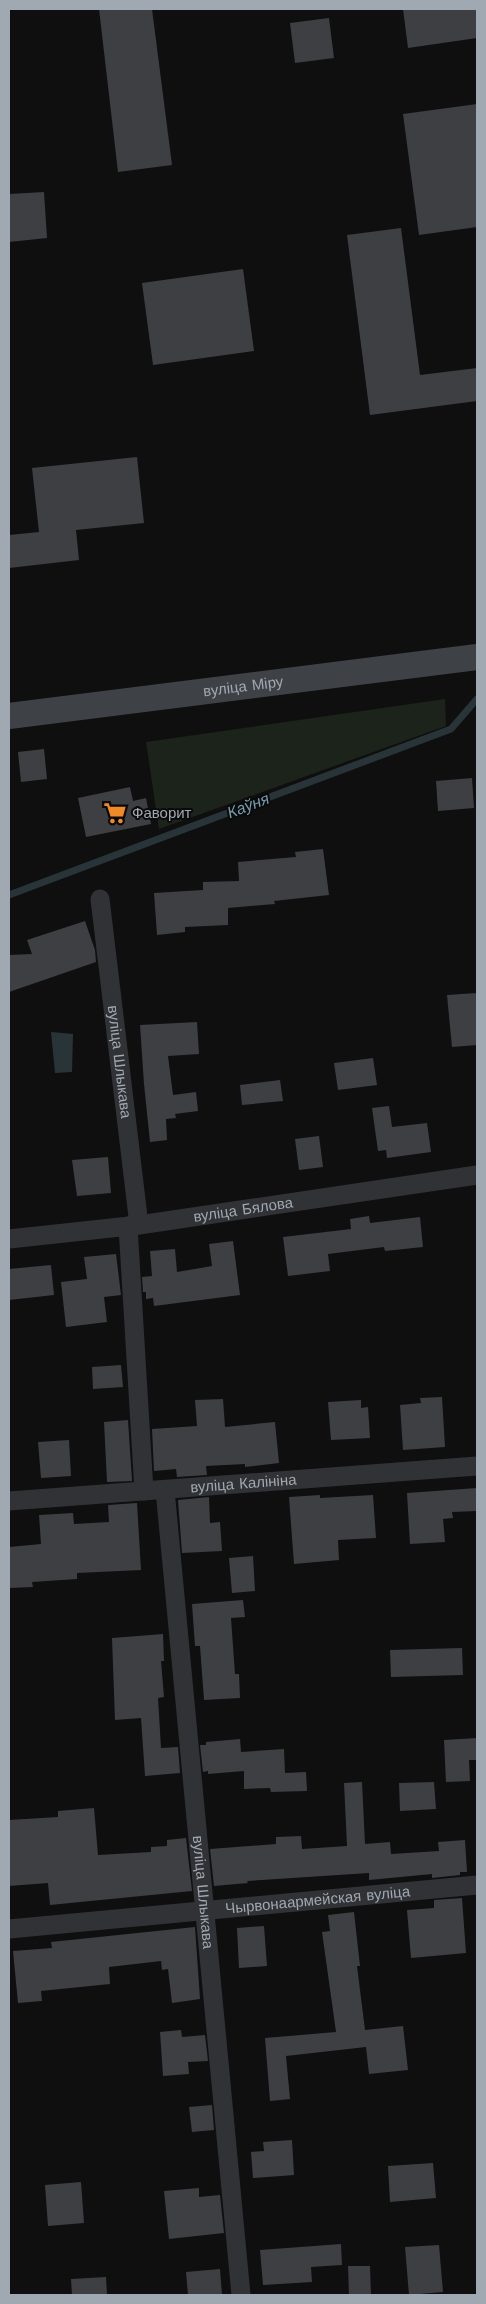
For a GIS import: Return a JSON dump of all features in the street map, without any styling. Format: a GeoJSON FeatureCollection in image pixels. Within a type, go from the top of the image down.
{"type":"FeatureCollection","features":[{"type":"Feature","properties":{"kind":"main road","name":"вуліца Міру"},"geometry":{"type":"LineString","coordinates":[[9,716],[477,657]]}},
{"type":"Feature","properties":{"kind":"street","name":"вуліца Шлыкава"},"geometry":{"type":"LineString","coordinates":[[100,899],[134,1225],[144,1491]]}},
{"type":"Feature","properties":{"kind":"street","name":"вуліца Бялова"},"geometry":{"type":"LineString","coordinates":[[9,1239],[134,1225],[477,1175]]}},
{"type":"Feature","properties":{"kind":"street","name":"вуліца Калініна"},"geometry":{"type":"LineString","coordinates":[[9,1501],[477,1466]]}},
{"type":"Feature","properties":{"kind":"street","name":"вуліца Шлыкава"},"geometry":{"type":"LineString","coordinates":[[165,1490],[241,2295]]}},
{"type":"Feature","properties":{"kind":"street","name":"Чырвонаармейская вуліца"},"geometry":{"type":"LineString","coordinates":[[9,1929],[477,1885]]}},
{"type":"Feature","properties":{"kind":"shaded area"},"geometry":{"type":"Polygon","coordinates":[[[445,699],[446,726],[159,829],[146,742],[445,699]]]}},
{"type":"Feature","properties":{"kind":"shaded area"},"geometry":{"type":"Polygon","coordinates":[[[51,1032],[73,1034],[72,1072],[55,1073],[51,1032]]]}},
{"type":"Feature","properties":{"kind":"building"},"geometry":{"type":"Polygon","coordinates":[[[99,9],[152,9],[172,165],[118,172],[99,9]]]}},
{"type":"Feature","properties":{"kind":"building"},"geometry":{"type":"Polygon","coordinates":[[[403,9],[477,9],[477,38],[408,48],[403,9]]]}},
{"type":"Feature","properties":{"kind":"building"},"geometry":{"type":"Polygon","coordinates":[[[329,18],[334,58],[295,63],[290,23],[329,18]]]}},
{"type":"Feature","properties":{"kind":"building"},"geometry":{"type":"Polygon","coordinates":[[[477,104],[477,227],[419,235],[403,114],[477,104]]]}},
{"type":"Feature","properties":{"kind":"building"},"geometry":{"type":"Polygon","coordinates":[[[44,192],[47,238],[9,242],[9,194],[44,192]]]}},
{"type":"Feature","properties":{"kind":"building"},"geometry":{"type":"Polygon","coordinates":[[[401,228],[420,375],[477,368],[477,401],[370,415],[347,235],[401,228]]]}},
{"type":"Feature","properties":{"kind":"building"},"geometry":{"type":"Polygon","coordinates":[[[243,269],[254,351],[153,365],[142,283],[243,269]]]}},
{"type":"Feature","properties":{"kind":"building"},"geometry":{"type":"Polygon","coordinates":[[[137,457],[144,523],[76,530],[79,560],[9,568],[9,535],[39,532],[32,468],[137,457]]]}},
{"type":"Feature","properties":{"kind":"building"},"geometry":{"type":"Polygon","coordinates":[[[44,749],[47,779],[21,782],[18,752],[44,749]]]}},
{"type":"Feature","properties":{"kind":"building"},"geometry":{"type":"Polygon","coordinates":[[[472,778],[474,808],[438,811],[436,781],[472,778]]]}},
{"type":"Feature","properties":{"kind":"building","name":"Фаворит"},"geometry":{"type":"Polygon","coordinates":[[[130,787],[133,801],[146,798],[151,824],[86,837],[78,798],[130,787]]]}},
{"type":"Feature","properties":{"kind":"building"},"geometry":{"type":"Polygon","coordinates":[[[323,849],[329,895],[274,901],[275,904],[228,908],[228,925],[185,927],[185,932],[157,935],[154,893],[203,890],[203,882],[239,881],[238,862],[296,857],[295,852],[323,849]]]}},
{"type":"Feature","properties":{"kind":"building"},"geometry":{"type":"Polygon","coordinates":[[[85,921],[95,950],[96,962],[9,992],[9,955],[32,954],[27,940],[85,921]]]}},
{"type":"Feature","properties":{"kind":"building"},"geometry":{"type":"Polygon","coordinates":[[[477,993],[477,1045],[452,1047],[447,995],[477,993]]]}},
{"type":"Feature","properties":{"kind":"building"},"geometry":{"type":"Polygon","coordinates":[[[197,1022],[199,1054],[168,1056],[173,1095],[196,1092],[198,1111],[175,1114],[176,1118],[166,1119],[167,1140],[150,1142],[140,1025],[197,1022]]]}},
{"type":"Feature","properties":{"kind":"building"},"geometry":{"type":"Polygon","coordinates":[[[373,1058],[377,1085],[338,1090],[334,1063],[373,1058]]]}},
{"type":"Feature","properties":{"kind":"building"},"geometry":{"type":"Polygon","coordinates":[[[280,1080],[283,1101],[242,1105],[240,1085],[280,1080]]]}},
{"type":"Feature","properties":{"kind":"building"},"geometry":{"type":"Polygon","coordinates":[[[389,1106],[392,1127],[427,1123],[431,1152],[387,1158],[386,1150],[378,1151],[372,1108],[389,1106]]]}},
{"type":"Feature","properties":{"kind":"building"},"geometry":{"type":"Polygon","coordinates":[[[319,1136],[323,1167],[299,1170],[295,1139],[319,1136]]]}},
{"type":"Feature","properties":{"kind":"building"},"geometry":{"type":"Polygon","coordinates":[[[108,1157],[111,1193],[77,1196],[72,1160],[108,1157]]]}},
{"type":"Feature","properties":{"kind":"building"},"geometry":{"type":"Polygon","coordinates":[[[369,1216],[370,1223],[420,1217],[423,1247],[385,1251],[384,1247],[328,1254],[330,1271],[288,1276],[283,1237],[351,1229],[350,1219],[369,1216]]]}},
{"type":"Feature","properties":{"kind":"building"},"geometry":{"type":"Polygon","coordinates":[[[233,1241],[240,1295],[154,1306],[153,1298],[146,1299],[146,1292],[143,1292],[142,1277],[152,1276],[150,1251],[175,1249],[177,1272],[212,1266],[209,1244],[233,1241]]]}},
{"type":"Feature","properties":{"kind":"building"},"geometry":{"type":"Polygon","coordinates":[[[116,1254],[121,1295],[104,1297],[107,1322],[66,1327],[61,1282],[87,1279],[84,1257],[116,1254]]]}},
{"type":"Feature","properties":{"kind":"building"},"geometry":{"type":"Polygon","coordinates":[[[51,1265],[54,1295],[9,1300],[9,1269],[51,1265]]]}},
{"type":"Feature","properties":{"kind":"building"},"geometry":{"type":"Polygon","coordinates":[[[121,1365],[123,1387],[93,1389],[92,1367],[121,1365]]]}},
{"type":"Feature","properties":{"kind":"building"},"geometry":{"type":"Polygon","coordinates":[[[442,1397],[445,1447],[403,1450],[400,1405],[421,1403],[420,1398],[442,1397]]]}},
{"type":"Feature","properties":{"kind":"building"},"geometry":{"type":"Polygon","coordinates":[[[223,1399],[225,1427],[275,1422],[279,1463],[245,1467],[245,1464],[206,1466],[207,1475],[177,1477],[176,1469],[154,1471],[152,1429],[197,1426],[195,1400],[223,1399]]]}},
{"type":"Feature","properties":{"kind":"building"},"geometry":{"type":"Polygon","coordinates":[[[361,1400],[361,1408],[368,1407],[370,1438],[331,1440],[328,1402],[361,1400]]]}},
{"type":"Feature","properties":{"kind":"building"},"geometry":{"type":"Polygon","coordinates":[[[128,1420],[132,1481],[107,1482],[104,1422],[128,1420]]]}},
{"type":"Feature","properties":{"kind":"building"},"geometry":{"type":"Polygon","coordinates":[[[69,1440],[71,1476],[41,1478],[38,1442],[69,1440]]]}},
{"type":"Feature","properties":{"kind":"building"},"geometry":{"type":"Polygon","coordinates":[[[477,1488],[477,1511],[452,1512],[453,1518],[443,1519],[445,1542],[410,1544],[407,1493],[477,1488]]]}},
{"type":"Feature","properties":{"kind":"building"},"geometry":{"type":"Polygon","coordinates":[[[320,1495],[320,1498],[373,1495],[376,1538],[338,1540],[339,1560],[294,1564],[289,1497],[320,1495]]]}},
{"type":"Feature","properties":{"kind":"building"},"geometry":{"type":"Polygon","coordinates":[[[209,1497],[210,1523],[220,1522],[222,1551],[182,1553],[178,1500],[209,1497]]]}},
{"type":"Feature","properties":{"kind":"building"},"geometry":{"type":"Polygon","coordinates":[[[137,1503],[141,1570],[77,1573],[77,1579],[32,1582],[33,1587],[9,1588],[9,1547],[41,1544],[39,1515],[73,1513],[74,1524],[109,1522],[108,1505],[137,1503]]]}},
{"type":"Feature","properties":{"kind":"building"},"geometry":{"type":"Polygon","coordinates":[[[253,1556],[255,1591],[232,1593],[229,1558],[253,1556]]]}},
{"type":"Feature","properties":{"kind":"building"},"geometry":{"type":"Polygon","coordinates":[[[243,1600],[245,1617],[231,1618],[235,1674],[239,1674],[240,1698],[204,1700],[200,1646],[195,1646],[192,1604],[243,1600]]]}},
{"type":"Feature","properties":{"kind":"building"},"geometry":{"type":"Polygon","coordinates":[[[163,1634],[164,1661],[161,1661],[164,1697],[158,1698],[161,1748],[178,1747],[180,1773],[145,1776],[141,1718],[115,1720],[112,1638],[163,1634]]]}},
{"type":"Feature","properties":{"kind":"building"},"geometry":{"type":"Polygon","coordinates":[[[462,1648],[463,1675],[391,1677],[390,1650],[462,1648]]]}},
{"type":"Feature","properties":{"kind":"building"},"geometry":{"type":"Polygon","coordinates":[[[477,1738],[477,1760],[469,1760],[470,1781],[446,1782],[444,1740],[477,1738]]]}},
{"type":"Feature","properties":{"kind":"building"},"geometry":{"type":"Polygon","coordinates":[[[240,1739],[241,1752],[284,1749],[285,1773],[306,1772],[307,1791],[271,1792],[270,1788],[244,1789],[244,1771],[208,1774],[208,1771],[203,1772],[200,1745],[206,1745],[206,1742],[240,1739]]]}},
{"type":"Feature","properties":{"kind":"building"},"geometry":{"type":"Polygon","coordinates":[[[362,1782],[365,1844],[390,1842],[391,1854],[439,1851],[438,1842],[465,1840],[467,1872],[460,1872],[460,1875],[432,1878],[432,1874],[369,1880],[369,1873],[247,1881],[248,1883],[214,1886],[210,1849],[276,1844],[276,1837],[301,1836],[302,1849],[347,1846],[344,1783],[362,1782]]]}},
{"type":"Feature","properties":{"kind":"building"},"geometry":{"type":"Polygon","coordinates":[[[434,1782],[436,1809],[400,1811],[399,1783],[434,1782]]]}},
{"type":"Feature","properties":{"kind":"building"},"geometry":{"type":"Polygon","coordinates":[[[94,1808],[98,1855],[151,1852],[151,1847],[167,1846],[167,1840],[186,1838],[192,1891],[50,1905],[48,1883],[9,1886],[9,1820],[58,1817],[58,1811],[94,1808]]]}},
{"type":"Feature","properties":{"kind":"building"},"geometry":{"type":"Polygon","coordinates":[[[462,1898],[466,1953],[411,1958],[407,1910],[434,1908],[434,1900],[462,1898]]]}},
{"type":"Feature","properties":{"kind":"building"},"geometry":{"type":"Polygon","coordinates":[[[354,1912],[360,1966],[357,1966],[365,2030],[403,2026],[408,2070],[369,2074],[366,2047],[286,2056],[290,2099],[270,2101],[265,2038],[336,2032],[322,1932],[330,1931],[328,1915],[354,1912]]]}},
{"type":"Feature","properties":{"kind":"building"},"geometry":{"type":"Polygon","coordinates":[[[264,1926],[267,1966],[239,1968],[237,1928],[264,1926]]]}},
{"type":"Feature","properties":{"kind":"building"},"geometry":{"type":"Polygon","coordinates":[[[195,1927],[200,1999],[172,2003],[168,1969],[162,1970],[161,1961],[109,1967],[110,1984],[41,1991],[42,2001],[18,2003],[13,1951],[52,1948],[51,1942],[195,1927]]]}},
{"type":"Feature","properties":{"kind":"building"},"geometry":{"type":"Polygon","coordinates":[[[181,2030],[182,2037],[205,2035],[208,2061],[188,2062],[189,2074],[163,2076],[160,2032],[181,2030]]]}},
{"type":"Feature","properties":{"kind":"building"},"geometry":{"type":"Polygon","coordinates":[[[212,2105],[214,2130],[192,2132],[189,2107],[212,2105]]]}},
{"type":"Feature","properties":{"kind":"building"},"geometry":{"type":"Polygon","coordinates":[[[292,2140],[294,2175],[253,2178],[251,2152],[264,2151],[263,2142],[292,2140]]]}},
{"type":"Feature","properties":{"kind":"building"},"geometry":{"type":"Polygon","coordinates":[[[433,2163],[436,2198],[390,2202],[388,2166],[433,2163]]]}},
{"type":"Feature","properties":{"kind":"building"},"geometry":{"type":"Polygon","coordinates":[[[81,2182],[84,2223],[48,2226],[45,2185],[81,2182]]]}},
{"type":"Feature","properties":{"kind":"building"},"geometry":{"type":"Polygon","coordinates":[[[199,2188],[199,2197],[220,2195],[224,2233],[169,2239],[164,2191],[199,2188]]]}},
{"type":"Feature","properties":{"kind":"building"},"geometry":{"type":"Polygon","coordinates":[[[341,2244],[342,2265],[311,2267],[312,2282],[263,2285],[260,2250],[341,2244]]]}},
{"type":"Feature","properties":{"kind":"building"},"geometry":{"type":"Polygon","coordinates":[[[439,2245],[443,2292],[409,2295],[405,2247],[439,2245]]]}},
{"type":"Feature","properties":{"kind":"building"},"geometry":{"type":"Polygon","coordinates":[[[348,2266],[370,2266],[371,2295],[349,2295],[348,2266]]]}},
{"type":"Feature","properties":{"kind":"building"},"geometry":{"type":"Polygon","coordinates":[[[220,2269],[222,2295],[188,2295],[186,2272],[220,2269]]]}},
{"type":"Feature","properties":{"kind":"building"},"geometry":{"type":"Polygon","coordinates":[[[106,2277],[107,2295],[72,2295],[71,2279],[106,2277]]]}},
{"type":"Feature","properties":{"kind":"waterway","name":"Каўня"},"geometry":{"type":"LineString","coordinates":[[9,895],[451,729],[477,699]]}},
{"type":"Feature","properties":{"kind":"place","name":"Фаворит"},"geometry":{"type":"Point","coordinates":[115,813]}}]}
